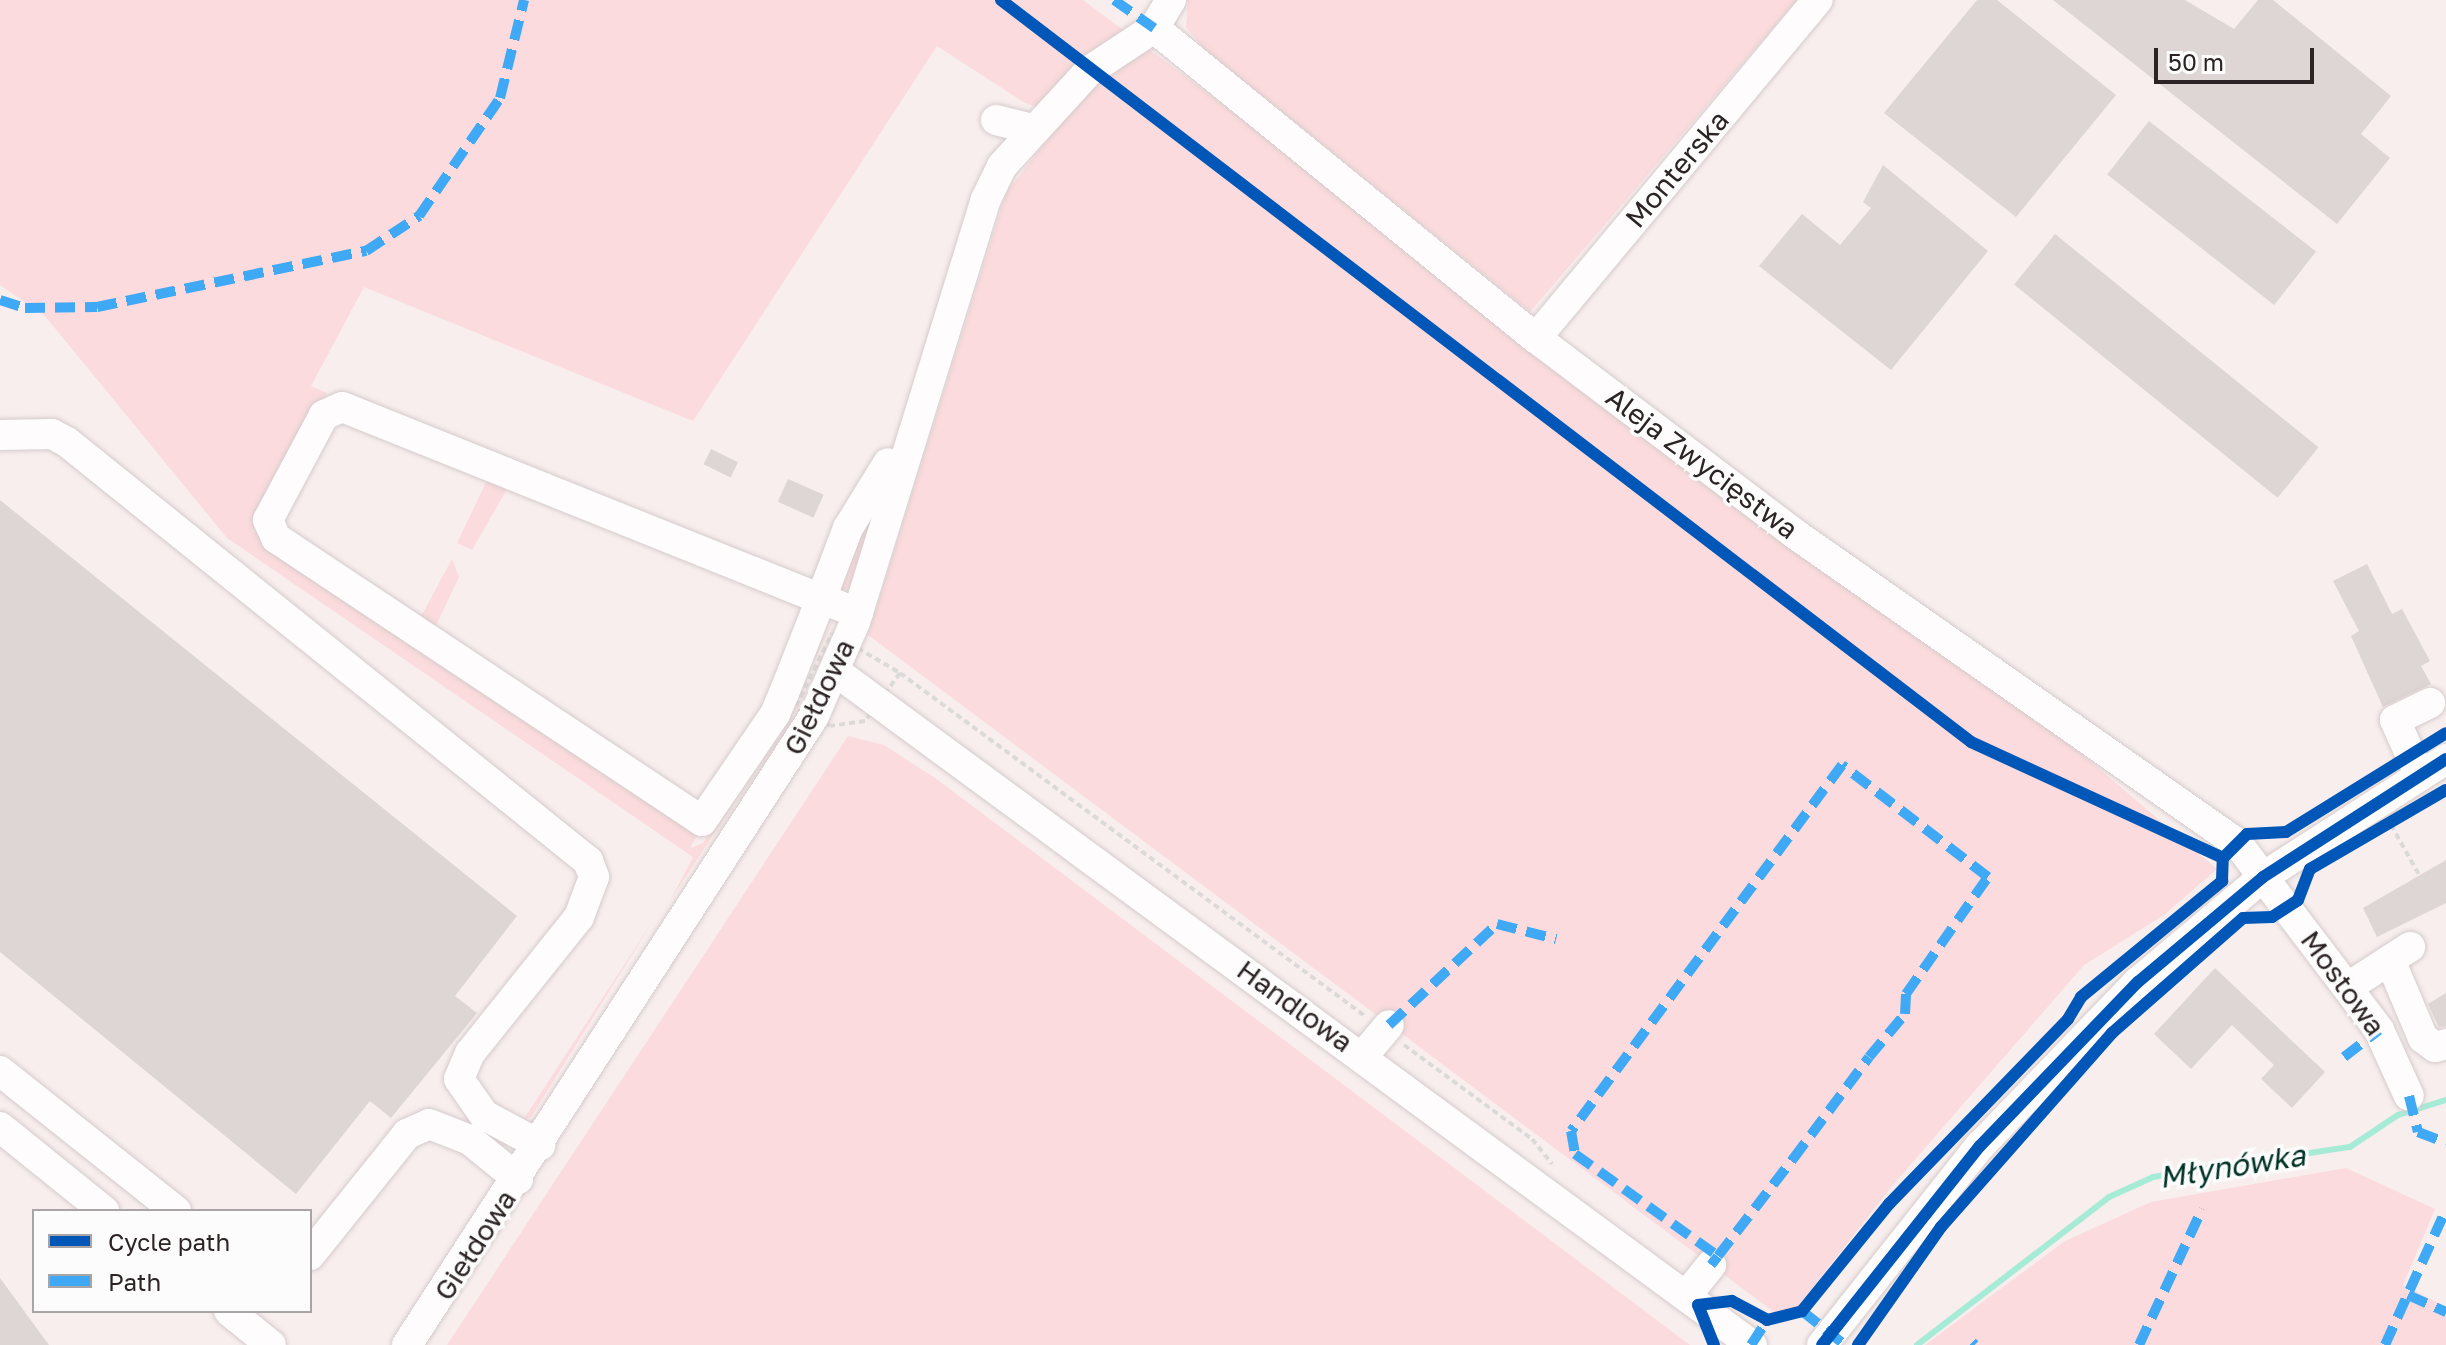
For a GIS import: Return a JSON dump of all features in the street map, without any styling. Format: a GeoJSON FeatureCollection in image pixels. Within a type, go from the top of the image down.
{"type":"FeatureCollection","features":[{"type":"Feature","properties":{"kind":"street","name":"Monterska"},"geometry":{"type":"LineString","coordinates":[[1536,338],[1818,0]]}},
{"type":"Feature","properties":{"kind":"street","name":"Aleja Zwycięstwa"},"geometry":{"type":"LineString","coordinates":[[1158,14],[1536,338],[1795,534],[2238,844],[2263,877]]}},
{"type":"Feature","properties":{"kind":"street","name":"Giełdowa"},"geometry":{"type":"LineString","coordinates":[[407,1345],[785,766],[835,671],[858,613],[887,463],[985,201],[1031,129],[1089,71],[1158,14]]}},
{"type":"Feature","properties":{"kind":"street"},"geometry":{"type":"LineString","coordinates":[[996,120],[1031,129]]}},
{"type":"Feature","properties":{"kind":"street"},"geometry":{"type":"LineString","coordinates":[[858,613],[821,599],[342,407],[324,415],[268,520],[276,538],[695,821],[714,813],[769,724],[821,599],[848,528],[887,463]]}},
{"type":"Feature","properties":{"kind":"street"},"geometry":{"type":"LineString","coordinates":[[0,435],[52,434],[67,442],[588,861],[594,877],[579,917],[470,1053],[459,1079],[429,1124],[407,1134],[312,1253]]}},
{"type":"Feature","properties":{"kind":"street","name":"Handlowa"},"geometry":{"type":"LineString","coordinates":[[835,671],[1363,1056],[1752,1345]]}},
{"type":"Feature","properties":{"kind":"street"},"geometry":{"type":"LineString","coordinates":[[2419,774],[2395,720],[2430,703]]}},
{"type":"Feature","properties":{"kind":"street"},"geometry":{"type":"LineString","coordinates":[[1822,1345],[1953,1178],[2089,1029],[2263,877],[2446,759]]}},
{"type":"Feature","properties":{"kind":"street","name":"Mostowa"},"geometry":{"type":"LineString","coordinates":[[2263,877],[2348,987],[2386,1043],[2409,1096]]}},
{"type":"Feature","properties":{"kind":"street"},"geometry":{"type":"LineString","coordinates":[[2348,987],[2400,953],[2423,1038],[2435,1047],[2446,1044]]}},
{"type":"Feature","properties":{"kind":"street"},"geometry":{"type":"LineString","coordinates":[[1363,1056],[1387,1027]]}},
{"type":"Feature","properties":{"kind":"street"},"geometry":{"type":"LineString","coordinates":[[0,1071],[173,1209]]}},
{"type":"Feature","properties":{"kind":"street"},"geometry":{"type":"LineString","coordinates":[[459,1079],[484,1115],[540,1145]]}},
{"type":"Feature","properties":{"kind":"street"},"geometry":{"type":"LineString","coordinates":[[429,1124],[470,1140],[518,1179]]}},
{"type":"Feature","properties":{"kind":"street"},"geometry":{"type":"LineString","coordinates":[[0,1127],[102,1209]]}},
{"type":"Feature","properties":{"kind":"street"},"geometry":{"type":"LineString","coordinates":[[1686,1296],[1711,1265]]}},
{"type":"Feature","properties":{"kind":"street"},"geometry":{"type":"LineString","coordinates":[[231,1313],[271,1345]]}},
{"type":"Feature","properties":{"kind":"path"},"geometry":{"type":"LineString","coordinates":[[900,673],[1387,1027],[1532,1139],[1554,1167]]}},
{"type":"Feature","properties":{"kind":"path"},"geometry":{"type":"LineString","coordinates":[[2390,823],[2422,880]]}},
{"type":"Feature","properties":{"kind":"shaded area"},"geometry":{"type":"Polygon","coordinates":[[[0,0],[1083,0],[1285,151],[1530,353],[2057,733],[2217,869],[2164,915],[2084,965],[1892,1186],[1792,1314],[1774,1312],[868,635],[1006,193],[1066,116],[1025,103],[937,46],[693,421],[364,287],[311,386],[327,393],[253,531],[698,834],[690,848],[703,843],[758,757],[834,620],[772,744],[670,901],[693,857],[227,538],[45,316],[0,285],[0,0]]]}},
{"type":"Feature","properties":{"kind":"shaded area"},"geometry":{"type":"Polygon","coordinates":[[[1188,0],[1797,0],[1530,312],[1204,49],[1186,27],[1188,0]]]}},
{"type":"Feature","properties":{"kind":"shaded area"},"geometry":{"type":"Polygon","coordinates":[[[489,476],[510,484],[472,550],[457,543],[489,476]]]}},
{"type":"Feature","properties":{"kind":"shaded area"},"geometry":{"type":"Polygon","coordinates":[[[878,496],[854,586],[839,591],[846,571],[878,496]]]}},
{"type":"Feature","properties":{"kind":"shaded area"},"geometry":{"type":"Polygon","coordinates":[[[452,559],[459,577],[432,634],[417,624],[452,559]]]}},
{"type":"Feature","properties":{"kind":"shaded area"},"geometry":{"type":"Polygon","coordinates":[[[848,736],[884,745],[935,778],[1690,1345],[447,1345],[848,736]]]}},
{"type":"Feature","properties":{"kind":"shaded area"},"geometry":{"type":"Polygon","coordinates":[[[658,913],[531,1117],[524,1119],[529,1111],[658,913]]]}},
{"type":"Feature","properties":{"kind":"shaded area"},"geometry":{"type":"Polygon","coordinates":[[[2346,1168],[2435,1209],[2403,1285],[2446,1307],[2446,1345],[1925,1345],[2065,1241],[2151,1202],[2346,1168]]]}},
{"type":"Feature","properties":{"kind":"building"},"geometry":{"type":"Polygon","coordinates":[[[1977,0],[1997,0],[2116,95],[2016,217],[1884,113],[1977,0]]]}},
{"type":"Feature","properties":{"kind":"building"},"geometry":{"type":"Polygon","coordinates":[[[2053,0],[2185,0],[2234,29],[2258,0],[2273,0],[2391,96],[2361,134],[2390,158],[2337,224],[2053,0]]]}},
{"type":"Feature","properties":{"kind":"building"},"geometry":{"type":"Polygon","coordinates":[[[2149,121],[2316,252],[2274,305],[2107,175],[2149,121]]]}},
{"type":"Feature","properties":{"kind":"building"},"geometry":{"type":"Polygon","coordinates":[[[1883,165],[1988,251],[1891,370],[1759,266],[1802,214],[1840,245],[1871,208],[1863,202],[1883,165]]]}},
{"type":"Feature","properties":{"kind":"building"},"geometry":{"type":"Polygon","coordinates":[[[2055,234],[2318,447],[2278,498],[2014,285],[2055,234]]]}},
{"type":"Feature","properties":{"kind":"building"},"geometry":{"type":"Polygon","coordinates":[[[711,449],[738,462],[731,477],[704,464],[711,449]]]}},
{"type":"Feature","properties":{"kind":"building"},"geometry":{"type":"Polygon","coordinates":[[[788,479],[824,495],[813,518],[778,502],[788,479]]]}},
{"type":"Feature","properties":{"kind":"building"},"geometry":{"type":"Polygon","coordinates":[[[0,500],[517,916],[455,996],[477,1013],[391,1118],[370,1101],[296,1194],[0,952],[0,500]]]}},
{"type":"Feature","properties":{"kind":"building"},"geometry":{"type":"Polygon","coordinates":[[[2367,564],[2392,614],[2402,609],[2430,661],[2421,666],[2431,684],[2383,707],[2351,636],[2359,631],[2333,581],[2367,564]]]}},
{"type":"Feature","properties":{"kind":"building"},"geometry":{"type":"Polygon","coordinates":[[[2446,860],[2446,903],[2377,937],[2363,908],[2446,860]]]}},
{"type":"Feature","properties":{"kind":"building"},"geometry":{"type":"Polygon","coordinates":[[[2215,968],[2325,1072],[2292,1108],[2261,1079],[2274,1065],[2232,1025],[2191,1069],[2154,1034],[2215,968]]]}},
{"type":"Feature","properties":{"kind":"building"},"geometry":{"type":"Polygon","coordinates":[[[2446,993],[2446,1026],[2439,1027],[2428,1004],[2446,993]]]}},
{"type":"Feature","properties":{"kind":"building"},"geometry":{"type":"Polygon","coordinates":[[[0,1278],[49,1345],[0,1345],[0,1278]]]}},
{"type":"Feature","properties":{"kind":"waterway","name":"Młynówka"},"geometry":{"type":"LineString","coordinates":[[1917,1345],[2109,1197],[2153,1177],[2350,1147],[2398,1115],[2446,1100]]}},
{"type":"Feature","properties":{"kind":"marked path"},"geometry":{"type":"LineString","coordinates":[[0,300],[25,308],[97,307],[366,251],[419,216],[500,98],[524,0]]}},
{"type":"Feature","properties":{"kind":"marked path"},"geometry":{"type":"LineString","coordinates":[[1114,0],[1154,28]]}},
{"type":"Feature","properties":{"kind":"marked path"},"geometry":{"type":"LineString","coordinates":[[1711,1265],[1718,1256],[1793,1159],[1869,1057],[1905,1014],[1906,994],[1988,877],[1842,765],[1571,1131],[1575,1154],[1718,1256]]}},
{"type":"Feature","properties":{"kind":"marked path"},"geometry":{"type":"LineString","coordinates":[[1389,1025],[1497,924],[1556,939]]}},
{"type":"Feature","properties":{"kind":"marked path"},"geometry":{"type":"LineString","coordinates":[[2344,1057],[2379,1030]]}},
{"type":"Feature","properties":{"kind":"marked path"},"geometry":{"type":"LineString","coordinates":[[2409,1096],[2418,1132],[2446,1143]]}},
{"type":"Feature","properties":{"kind":"marked path"},"geometry":{"type":"LineString","coordinates":[[2139,1345],[2202,1209]]}},
{"type":"Feature","properties":{"kind":"marked path"},"geometry":{"type":"LineString","coordinates":[[2385,1345],[2446,1209]]}},
{"type":"Feature","properties":{"kind":"marked path"},"geometry":{"type":"LineString","coordinates":[[2408,1295],[2446,1312]]}},
{"type":"Feature","properties":{"kind":"marked path"},"geometry":{"type":"LineString","coordinates":[[1802,1311],[1845,1345]]}},
{"type":"Feature","properties":{"kind":"marked path"},"geometry":{"type":"LineString","coordinates":[[1751,1345],[1767,1320]]}},
{"type":"Feature","properties":{"kind":"marked path"},"geometry":{"type":"LineString","coordinates":[[1972,1342],[1975,1345]]}},
{"type":"Feature","properties":{"kind":"cycle path"},"geometry":{"type":"LineString","coordinates":[[1001,0],[1971,742],[2223,858]]}},
{"type":"Feature","properties":{"kind":"cycle path"},"geometry":{"type":"LineString","coordinates":[[2223,858],[2247,834],[2286,832],[2446,733]]}},
{"type":"Feature","properties":{"kind":"cycle path"},"geometry":{"type":"LineString","coordinates":[[1822,1345],[1980,1146],[2138,982],[2263,877],[2446,759]]}},
{"type":"Feature","properties":{"kind":"cycle path"},"geometry":{"type":"LineString","coordinates":[[1858,1345],[1941,1227],[2112,1033],[2243,918],[2272,917],[2298,900],[2310,869],[2446,790]]}},
{"type":"Feature","properties":{"kind":"cycle path"},"geometry":{"type":"LineString","coordinates":[[1714,1345],[1698,1305],[1732,1301],[1767,1320],[1802,1311],[1889,1204],[2068,1019],[2081,997],[2222,881],[2223,858]]}}]}
